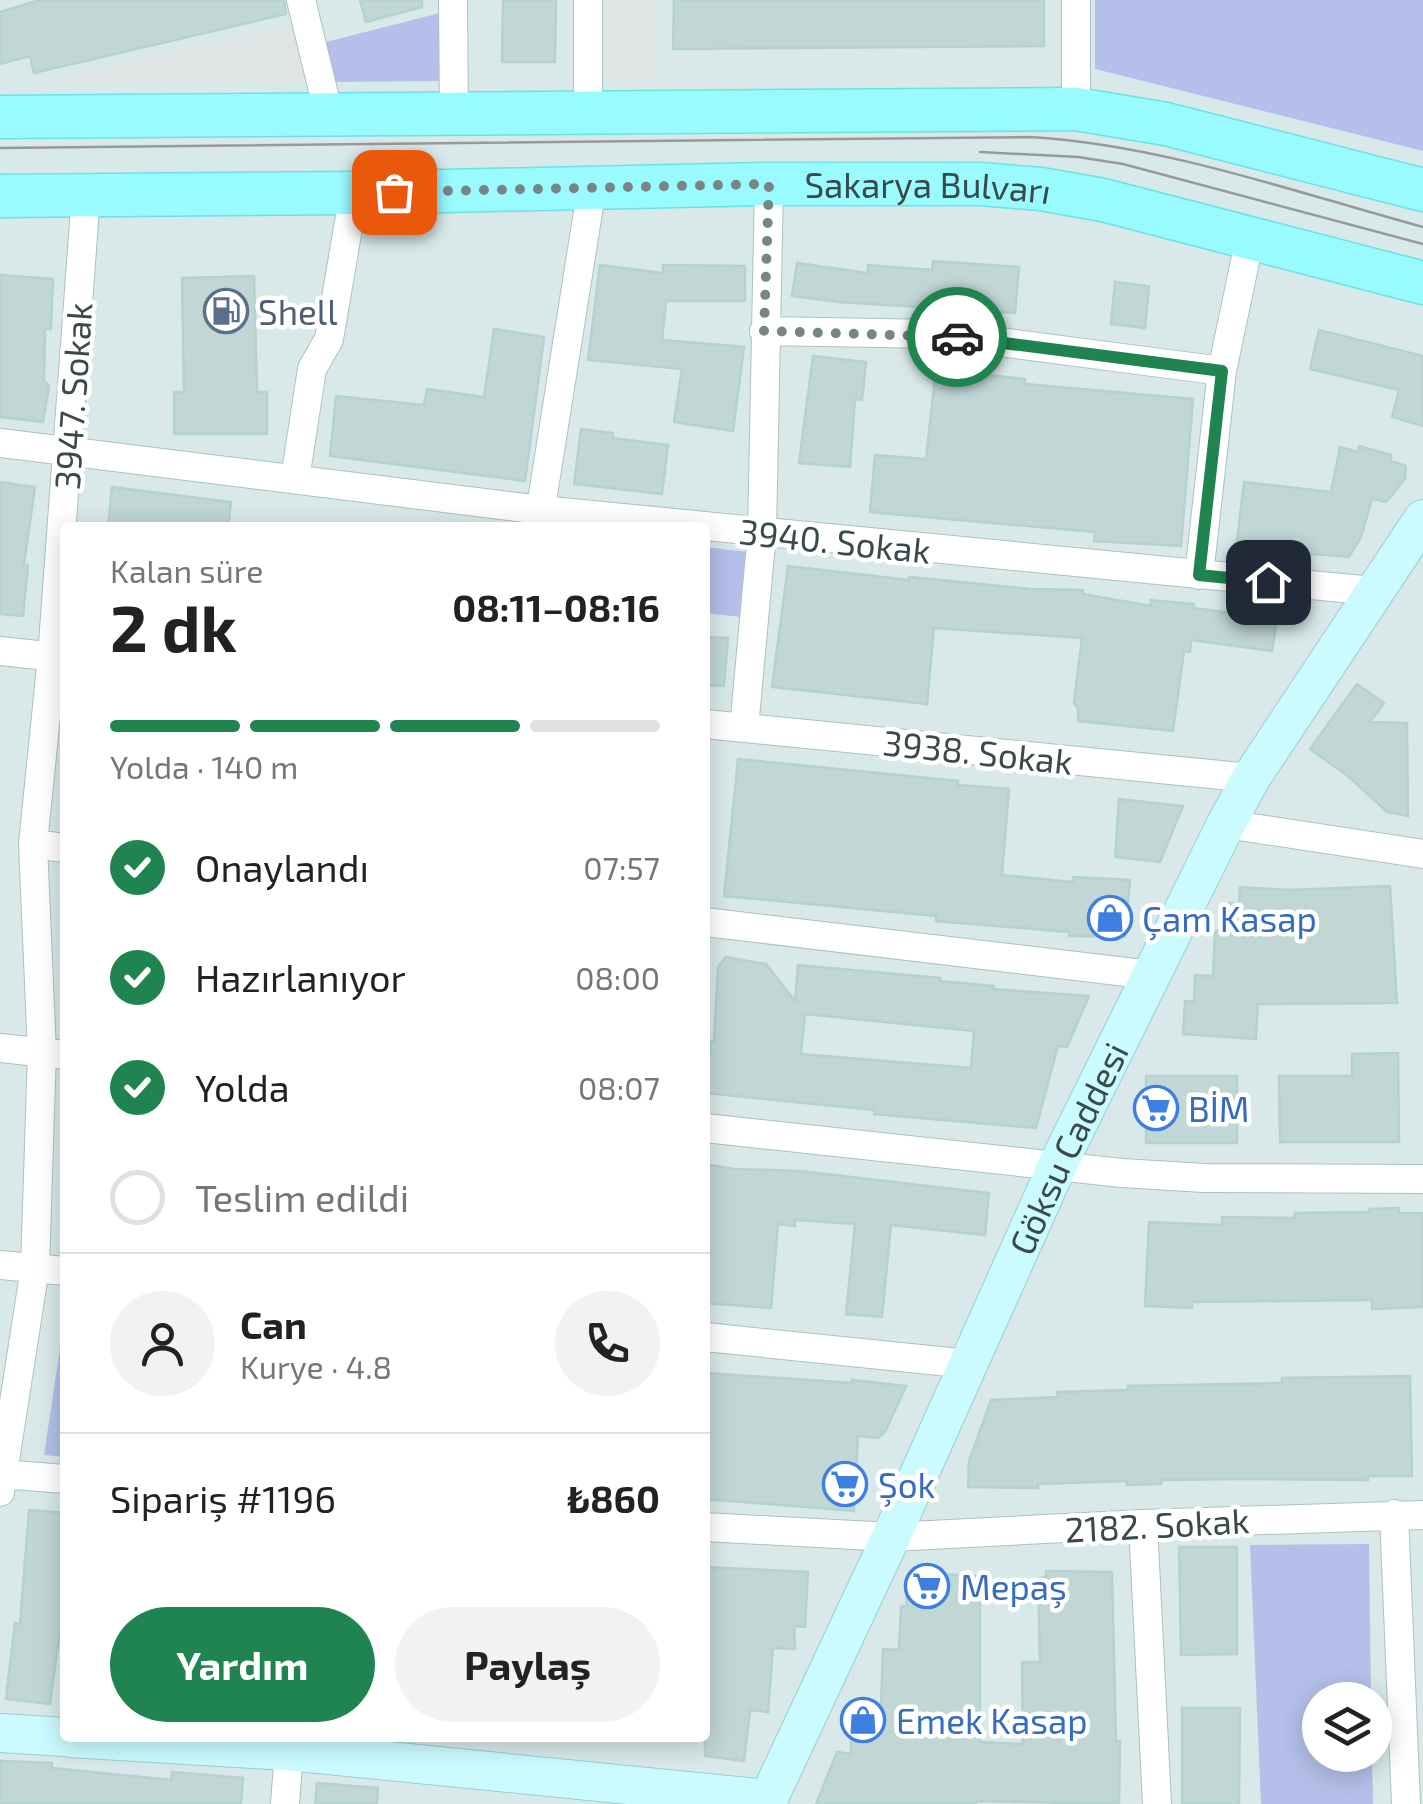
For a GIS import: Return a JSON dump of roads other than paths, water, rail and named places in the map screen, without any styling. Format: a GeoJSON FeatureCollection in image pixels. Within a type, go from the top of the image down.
{"type":"FeatureCollection","features":[{"type":"Feature","properties":{"kind":"main road"},"geometry":{"type":"LineString","coordinates":[[0,117],[1076,110],[1166,124],[1423,190]]}},
{"type":"Feature","properties":{"kind":"main road","name":"Sakarya Bulvarı"},"geometry":{"type":"LineString","coordinates":[[0,196],[980,184],[1103,200],[1423,283]]}},
{"type":"Feature","properties":{"kind":"street"},"geometry":{"type":"LineString","coordinates":[[301,0],[329,115]]}},
{"type":"Feature","properties":{"kind":"street"},"geometry":{"type":"LineString","coordinates":[[453,0],[454,114]]}},
{"type":"Feature","properties":{"kind":"street"},"geometry":{"type":"LineString","coordinates":[[588,0],[588,113]]}},
{"type":"Feature","properties":{"kind":"street"},"geometry":{"type":"LineString","coordinates":[[1076,0],[1076,110]]}},
{"type":"Feature","properties":{"kind":"street"},"geometry":{"type":"LineString","coordinates":[[744,728],[762,533],[769,184]]}},
{"type":"Feature","properties":{"kind":"street"},"geometry":{"type":"LineString","coordinates":[[540,518],[592,187]]}},
{"type":"Feature","properties":{"kind":"street"},"geometry":{"type":"LineString","coordinates":[[295,480],[312,369],[329,339],[354,193]]}},
{"type":"Feature","properties":{"kind":"street","name":"3947. Sokak"},"geometry":{"type":"LineString","coordinates":[[65,522],[86,195]]}},
{"type":"Feature","properties":{"kind":"street"},"geometry":{"type":"LineString","coordinates":[[1199,575],[1222,371],[1250,238]]}},
{"type":"Feature","properties":{"kind":"street"},"geometry":{"type":"LineString","coordinates":[[764,331],[938,334],[1222,371]]}},
{"type":"Feature","properties":{"kind":"street","name":"3940. Sokak"},"geometry":{"type":"LineString","coordinates":[[0,443],[295,480],[540,518],[599,522]]}},
{"type":"Feature","properties":{"kind":"street","name":"Göksu Caddesi"},"geometry":{"type":"LineString","coordinates":[[767,1801],[891,1538],[1058,1164],[1226,824],[1251,778],[1423,519]]}},
{"type":"Feature","properties":{"kind":"street","name":"3940. Sokak"},"geometry":{"type":"LineString","coordinates":[[710,529],[1373,591]]}},
{"type":"Feature","properties":{"kind":"street","name":"3947. Sokak"},"geometry":{"type":"LineString","coordinates":[[1,1480],[35,1268],[53,1053],[33,844],[60,616]]}},
{"type":"Feature","properties":{"kind":"street"},"geometry":{"type":"LineString","coordinates":[[0,652],[58,657]]}},
{"type":"Feature","properties":{"kind":"street","name":"3938. Sokak"},"geometry":{"type":"LineString","coordinates":[[710,725],[1251,778]]}},
{"type":"Feature","properties":{"kind":"street"},"geometry":{"type":"LineString","coordinates":[[1226,824],[1423,854]]}},
{"type":"Feature","properties":{"kind":"street"},"geometry":{"type":"LineString","coordinates":[[33,844],[60,847]]}},
{"type":"Feature","properties":{"kind":"street"},"geometry":{"type":"LineString","coordinates":[[710,923],[1151,974]]}},
{"type":"Feature","properties":{"kind":"street"},"geometry":{"type":"LineString","coordinates":[[0,1048],[53,1053]]}},
{"type":"Feature","properties":{"kind":"street"},"geometry":{"type":"LineString","coordinates":[[710,1129],[1122,1173],[1204,1178],[1423,1179]]}},
{"type":"Feature","properties":{"kind":"street"},"geometry":{"type":"LineString","coordinates":[[0,1264],[60,1270]]}},
{"type":"Feature","properties":{"kind":"street"},"geometry":{"type":"LineString","coordinates":[[710,1338],[969,1364]]}},
{"type":"Feature","properties":{"kind":"street"},"geometry":{"type":"LineString","coordinates":[[1,1480],[60,1479]]}},
{"type":"Feature","properties":{"kind":"street"},"geometry":{"type":"LineString","coordinates":[[1394,1514],[1406,1804]]}},
{"type":"Feature","properties":{"kind":"street","name":"2182. Sokak"},"geometry":{"type":"LineString","coordinates":[[710,1527],[891,1538],[1423,1514]]}},
{"type":"Feature","properties":{"kind":"street"},"geometry":{"type":"LineString","coordinates":[[1142,1524],[1157,1804]]}},
{"type":"Feature","properties":{"kind":"street"},"geometry":{"type":"LineString","coordinates":[[0,1733],[60,1737]]}},
{"type":"Feature","properties":{"kind":"street"},"geometry":{"type":"LineString","coordinates":[[226,1742],[289,1744],[767,1801]]}},
{"type":"Feature","properties":{"kind":"street"},"geometry":{"type":"LineString","coordinates":[[285,1804],[289,1744]]}},
{"type":"Feature","properties":{"kind":"tram line"},"geometry":{"type":"LineString","coordinates":[[0,148],[1030,137],[1179,160],[1423,227]]}},
{"type":"Feature","properties":{"kind":"tram line"},"geometry":{"type":"LineString","coordinates":[[980,152],[1078,157],[1123,164],[1423,244]]}},
{"type":"Feature","properties":{"kind":"place","name":"Shell"},"geometry":{"type":"Point","coordinates":[226,311]}},
{"type":"Feature","properties":{"kind":"place","name":"Çam Kasap"},"geometry":{"type":"Point","coordinates":[1110,918]}},
{"type":"Feature","properties":{"kind":"place","name":"BİM"},"geometry":{"type":"Point","coordinates":[1156,1108]}},
{"type":"Feature","properties":{"kind":"place","name":"Şok"},"geometry":{"type":"Point","coordinates":[845,1484]}},
{"type":"Feature","properties":{"kind":"place","name":"Mepaş"},"geometry":{"type":"Point","coordinates":[927,1586]}},
{"type":"Feature","properties":{"kind":"place","name":"Emek Kasap"},"geometry":{"type":"Point","coordinates":[863,1720]}}]}
